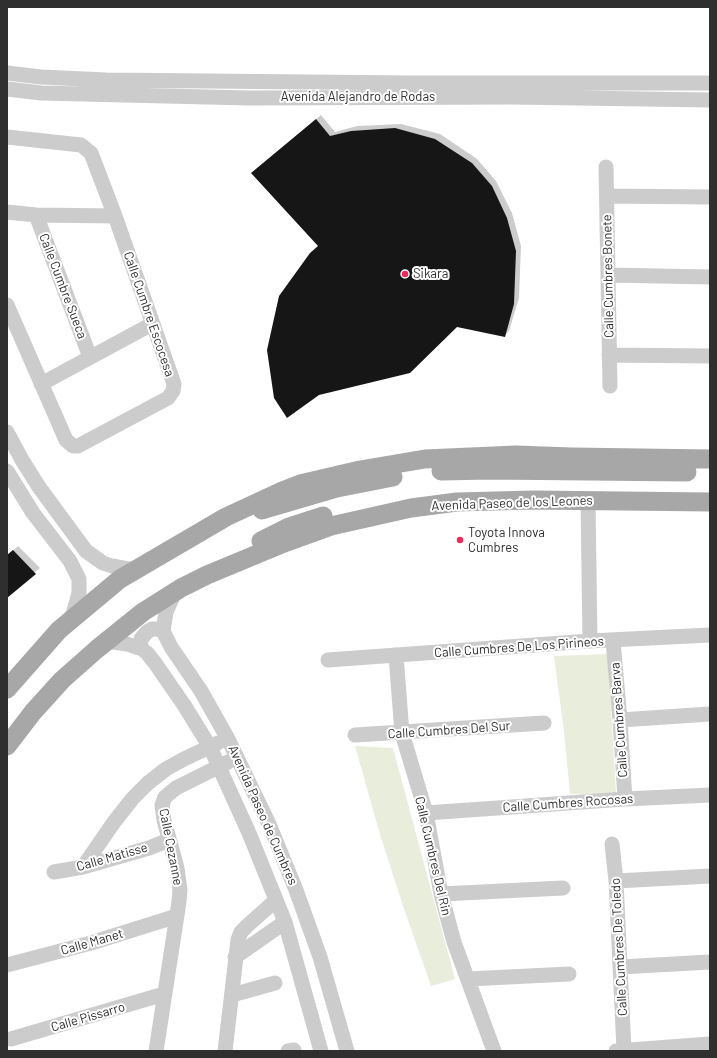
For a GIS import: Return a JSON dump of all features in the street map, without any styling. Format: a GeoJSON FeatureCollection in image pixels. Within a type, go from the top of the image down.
{"type":"FeatureCollection","features":[{"type":"Feature","properties":{"kind":"main road"},"geometry":{"type":"LineString","coordinates":[[7,689],[40,651],[72,618],[120,579],[230,515],[300,484],[360,470],[425,459],[516,455],[710,459]]}},
{"type":"Feature","properties":{"kind":"main road"},"geometry":{"type":"LineString","coordinates":[[230,515],[252,513],[337,488],[388,477],[438,471],[710,472]]}},
{"type":"Feature","properties":{"kind":"main road"},"geometry":{"type":"LineString","coordinates":[[207,575],[258,543],[289,527],[343,510],[389,500],[437,493],[490,489],[710,489]]}},
{"type":"Feature","properties":{"kind":"main road","name":"Avenida Paseo de los Leones"},"geometry":{"type":"LineString","coordinates":[[7,746],[62,680],[106,641],[143,612],[175,592],[207,575],[284,543],[331,526],[411,508],[457,502],[588,500],[710,502]]}},
{"type":"Feature","properties":{"kind":"street","name":"Avenida Alejandro de Rodas"},"geometry":{"type":"LineString","coordinates":[[7,73],[41,77],[106,80],[403,83],[710,83]]}},
{"type":"Feature","properties":{"kind":"street","name":"Avenida Alejandro de Rodas"},"geometry":{"type":"LineString","coordinates":[[7,89],[41,93],[249,98],[482,97],[710,100]]}},
{"type":"Feature","properties":{"kind":"street","name":"Calle Cumbre Escocesa"},"geometry":{"type":"LineString","coordinates":[[7,137],[81,145],[91,154],[115,216],[174,384],[173,391],[168,398],[78,446],[73,446],[66,440],[40,384],[7,305]]}},
{"type":"Feature","properties":{"kind":"street","name":"Calle Cumbres Bonete"},"geometry":{"type":"LineString","coordinates":[[606,167],[610,386]]}},
{"type":"Feature","properties":{"kind":"street"},"geometry":{"type":"LineString","coordinates":[[607,196],[710,197]]}},
{"type":"Feature","properties":{"kind":"street"},"geometry":{"type":"LineString","coordinates":[[7,212],[36,215],[115,216]]}},
{"type":"Feature","properties":{"kind":"street","name":"Calle Cumbre Sueca"},"geometry":{"type":"LineString","coordinates":[[36,215],[90,357]]}},
{"type":"Feature","properties":{"kind":"street"},"geometry":{"type":"LineString","coordinates":[[608,275],[710,277]]}},
{"type":"Feature","properties":{"kind":"street"},"geometry":{"type":"LineString","coordinates":[[40,384],[152,324]]}},
{"type":"Feature","properties":{"kind":"street"},"geometry":{"type":"LineString","coordinates":[[609,355],[710,356]]}},
{"type":"Feature","properties":{"kind":"street"},"geometry":{"type":"LineString","coordinates":[[7,432],[39,487],[86,551],[103,563],[134,570]]}},
{"type":"Feature","properties":{"kind":"street"},"geometry":{"type":"LineString","coordinates":[[7,471],[33,513],[70,561],[79,579],[79,593],[72,618]]}},
{"type":"Feature","properties":{"kind":"street"},"geometry":{"type":"LineString","coordinates":[[588,500],[590,641]]}},
{"type":"Feature","properties":{"kind":"street"},"geometry":{"type":"LineString","coordinates":[[142,649],[140,643],[141,639],[147,632],[152,629],[163,631],[166,612],[175,592]]}},
{"type":"Feature","properties":{"kind":"street","name":"Avenida Paseo de Cumbres"},"geometry":{"type":"LineString","coordinates":[[163,631],[171,647],[201,691],[238,758],[269,824],[296,890],[320,957],[347,1051]]}},
{"type":"Feature","properties":{"kind":"street","name":"Calle Cumbres De Los Pirineos"},"geometry":{"type":"LineString","coordinates":[[328,660],[590,641],[710,635]]}},
{"type":"Feature","properties":{"kind":"street"},"geometry":{"type":"LineString","coordinates":[[106,641],[127,644],[142,649]]}},
{"type":"Feature","properties":{"kind":"street","name":"Calle Cumbres Barva"},"geometry":{"type":"LineString","coordinates":[[613,641],[625,799]]}},
{"type":"Feature","properties":{"kind":"street","name":"Avenida Paseo de Cumbres"},"geometry":{"type":"LineString","coordinates":[[142,649],[155,663],[180,699],[220,766],[285,922],[321,1051]]}},
{"type":"Feature","properties":{"kind":"street","name":"Calle Cumbres Del Rin"},"geometry":{"type":"LineString","coordinates":[[396,655],[402,733],[426,813],[441,894],[454,942],[494,1051]]}},
{"type":"Feature","properties":{"kind":"street"},"geometry":{"type":"LineString","coordinates":[[620,720],[710,714]]}},
{"type":"Feature","properties":{"kind":"street","name":"Calle Cumbres Del Sur"},"geometry":{"type":"LineString","coordinates":[[355,735],[544,723]]}},
{"type":"Feature","properties":{"kind":"street"},"geometry":{"type":"LineString","coordinates":[[83,867],[114,822],[148,782],[184,759],[228,740]]}},
{"type":"Feature","properties":{"kind":"street","name":"Calle Cezanne"},"geometry":{"type":"LineString","coordinates":[[156,1051],[179,896],[179,879],[162,812],[162,805],[165,797],[176,788],[193,778],[238,758]]}},
{"type":"Feature","properties":{"kind":"street"},"geometry":{"type":"LineString","coordinates":[[184,759],[193,778]]}},
{"type":"Feature","properties":{"kind":"street"},"geometry":{"type":"LineString","coordinates":[[148,782],[165,797]]}},
{"type":"Feature","properties":{"kind":"street","name":"Calle Cumbres Rocosas"},"geometry":{"type":"LineString","coordinates":[[426,813],[625,799],[710,795]]}},
{"type":"Feature","properties":{"kind":"street","name":"Calle Matisse"},"geometry":{"type":"LineString","coordinates":[[54,872],[83,867],[148,848],[169,840]]}},
{"type":"Feature","properties":{"kind":"street","name":"Calle Cumbres De Toledo"},"geometry":{"type":"LineString","coordinates":[[612,844],[616,881],[620,967],[620,1051]]}},
{"type":"Feature","properties":{"kind":"street"},"geometry":{"type":"LineString","coordinates":[[616,881],[710,876]]}},
{"type":"Feature","properties":{"kind":"street"},"geometry":{"type":"LineString","coordinates":[[441,894],[563,888]]}},
{"type":"Feature","properties":{"kind":"street"},"geometry":{"type":"LineString","coordinates":[[225,1051],[238,940],[241,932],[276,900]]}},
{"type":"Feature","properties":{"kind":"street","name":"Calle Manet"},"geometry":{"type":"LineString","coordinates":[[7,965],[91,943],[177,916]]}},
{"type":"Feature","properties":{"kind":"street"},"geometry":{"type":"LineString","coordinates":[[235,957],[285,922]]}},
{"type":"Feature","properties":{"kind":"street"},"geometry":{"type":"LineString","coordinates":[[296,963],[320,957]]}},
{"type":"Feature","properties":{"kind":"street"},"geometry":{"type":"LineString","coordinates":[[620,967],[710,962]]}},
{"type":"Feature","properties":{"kind":"street"},"geometry":{"type":"LineString","coordinates":[[468,979],[569,974]]}},
{"type":"Feature","properties":{"kind":"street"},"geometry":{"type":"LineString","coordinates":[[232,995],[275,983]]}},
{"type":"Feature","properties":{"kind":"street","name":"Calle Pissarro"},"geometry":{"type":"LineString","coordinates":[[11,1039],[164,994]]}},
{"type":"Feature","properties":{"kind":"street"},"geometry":{"type":"LineString","coordinates":[[620,1051],[710,1044]]}},
{"type":"Feature","properties":{"kind":"green space"},"geometry":{"type":"Polygon","coordinates":[[[608,654],[616,794],[570,794],[564,731],[554,656],[608,654]]]}},
{"type":"Feature","properties":{"kind":"green space"},"geometry":{"type":"Polygon","coordinates":[[[355,746],[393,748],[455,979],[431,986],[379,831],[355,746]]]}},
{"type":"Feature","properties":{"kind":"building","name":"Sikara"},"geometry":{"type":"Polygon","coordinates":[[[316,119],[330,136],[351,131],[395,128],[435,139],[472,163],[492,186],[507,218],[516,251],[514,304],[505,337],[457,327],[410,373],[319,395],[287,418],[274,398],[267,350],[279,296],[310,253],[318,246],[251,173],[316,119]]]}},
{"type":"Feature","properties":{"kind":"building"},"geometry":{"type":"Polygon","coordinates":[[[13,550],[36,574],[7,598],[7,555],[13,550]]]}},
{"type":"Feature","properties":{"kind":"place","name":"Sikara"},"geometry":{"type":"Point","coordinates":[405,274]}},
{"type":"Feature","properties":{"kind":"place","name":"Toyota Innova Cumbres"},"geometry":{"type":"Point","coordinates":[460,540]}}]}
